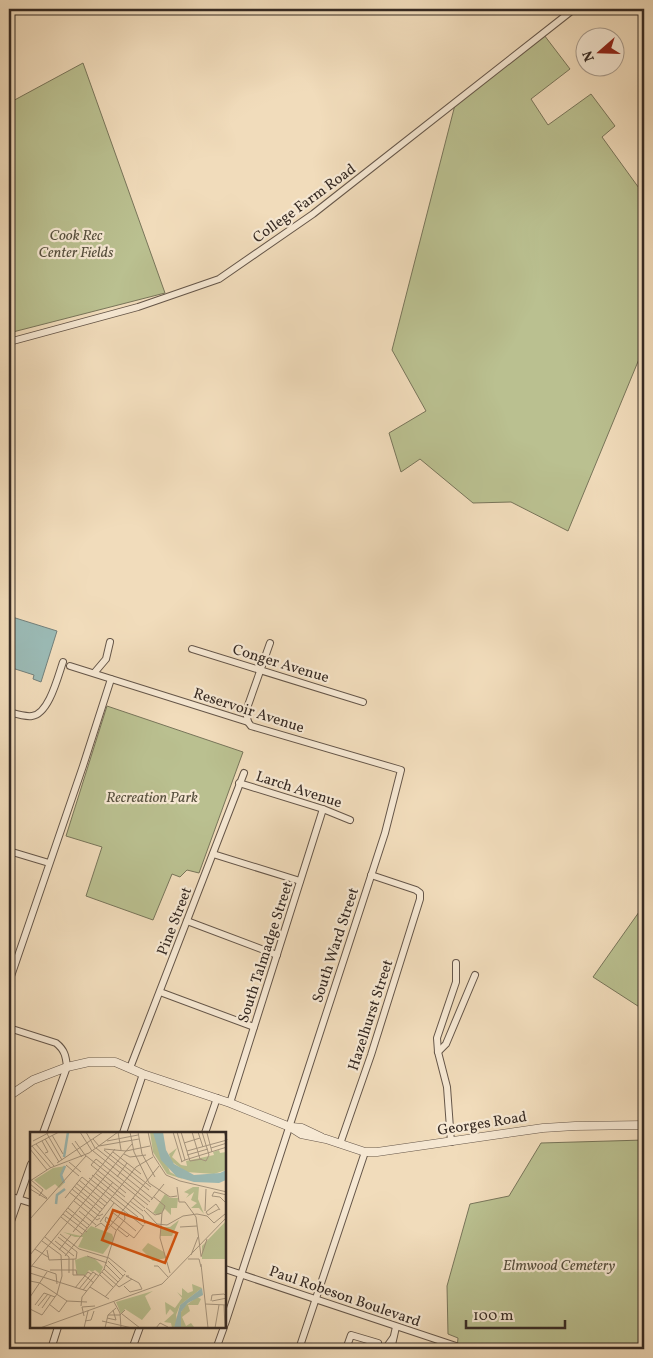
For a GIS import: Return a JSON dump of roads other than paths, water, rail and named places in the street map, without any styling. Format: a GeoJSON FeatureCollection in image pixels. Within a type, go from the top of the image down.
{"type":"FeatureCollection","features":[{"type":"Feature","properties":{"kind":"street","name":"College Farm Road"},"geometry":{"type":"LineString","coordinates":[[9,342],[138,307],[219,279],[313,214],[574,9]]}},
{"type":"Feature","properties":{"kind":"street"},"geometry":{"type":"LineString","coordinates":[[92,672],[106,658],[110,642]]}},
{"type":"Feature","properties":{"kind":"street"},"geometry":{"type":"LineString","coordinates":[[248,722],[246,712],[259,670],[270,643]]}},
{"type":"Feature","properties":{"kind":"street","name":"Conger Avenue"},"geometry":{"type":"LineString","coordinates":[[192,649],[363,702]]}},
{"type":"Feature","properties":{"kind":"street","name":"Reservoir Avenue"},"geometry":{"type":"LineString","coordinates":[[9,712],[24,716],[34,716],[39,713],[49,699],[66,664],[248,722],[251,726],[402,770]]}},
{"type":"Feature","properties":{"kind":"street"},"geometry":{"type":"LineString","coordinates":[[9,982],[111,679]]}},
{"type":"Feature","properties":{"kind":"street","name":"South Ward Street"},"geometry":{"type":"LineString","coordinates":[[226,1319],[385,833],[402,770]]}},
{"type":"Feature","properties":{"kind":"street","name":"Pine Street"},"geometry":{"type":"LineString","coordinates":[[130,1068],[244,773]]}},
{"type":"Feature","properties":{"kind":"street","name":"Larch Avenue"},"geometry":{"type":"LineString","coordinates":[[240,783],[323,809],[350,820]]}},
{"type":"Feature","properties":{"kind":"street","name":"South Talmadge Street"},"geometry":{"type":"LineString","coordinates":[[230,1103],[323,809]]}},
{"type":"Feature","properties":{"kind":"street"},"geometry":{"type":"LineString","coordinates":[[9,851],[49,863]]}},
{"type":"Feature","properties":{"kind":"street"},"geometry":{"type":"LineString","coordinates":[[213,854],[300,881]]}},
{"type":"Feature","properties":{"kind":"street","name":"Hazelhurst Street"},"geometry":{"type":"LineString","coordinates":[[340,1144],[419,904],[420,893],[413,888],[371,875]]}},
{"type":"Feature","properties":{"kind":"street"},"geometry":{"type":"LineString","coordinates":[[187,921],[277,955]]}},
{"type":"Feature","properties":{"kind":"street"},"geometry":{"type":"LineString","coordinates":[[451,1142],[447,1087],[438,1052],[437,1038],[456,982],[456,963]]}},
{"type":"Feature","properties":{"kind":"street"},"geometry":{"type":"LineString","coordinates":[[438,1052],[446,1044],[475,975]]}},
{"type":"Feature","properties":{"kind":"street"},"geometry":{"type":"LineString","coordinates":[[160,992],[254,1027]]}},
{"type":"Feature","properties":{"kind":"street"},"geometry":{"type":"LineString","coordinates":[[9,1028],[56,1044],[62,1048],[67,1067],[43,1132]]}},
{"type":"Feature","properties":{"kind":"street","name":"Georges Road"},"geometry":{"type":"LineString","coordinates":[[9,1096],[33,1080],[67,1067],[89,1062],[115,1062],[143,1074],[230,1103],[290,1127],[301,1134],[326,1139],[365,1152],[383,1152],[516,1132],[575,1126],[644,1125]]}},
{"type":"Feature","properties":{"kind":"street"},"geometry":{"type":"LineString","coordinates":[[123,1132],[143,1074]]}},
{"type":"Feature","properties":{"kind":"street"},"geometry":{"type":"LineString","coordinates":[[205,1132],[217,1098]]}},
{"type":"Feature","properties":{"kind":"street"},"geometry":{"type":"LineString","coordinates":[[299,1349],[365,1152]]}},
{"type":"Feature","properties":{"kind":"street"},"geometry":{"type":"LineString","coordinates":[[9,1227],[30,1167]]}},
{"type":"Feature","properties":{"kind":"street"},"geometry":{"type":"LineString","coordinates":[[9,1196],[30,1204]]}},
{"type":"Feature","properties":{"kind":"street","name":"Paul Robeson Boulevard"},"geometry":{"type":"LineString","coordinates":[[226,1269],[456,1346]]}},
{"type":"Feature","properties":{"kind":"street"},"geometry":{"type":"LineString","coordinates":[[391,1349],[396,1327]]}},
{"type":"Feature","properties":{"kind":"street"},"geometry":{"type":"LineString","coordinates":[[51,1349],[58,1328]]}},
{"type":"Feature","properties":{"kind":"street"},"geometry":{"type":"LineString","coordinates":[[132,1349],[140,1328]]}},
{"type":"Feature","properties":{"kind":"street","name":"South Ward Street"},"geometry":{"type":"LineString","coordinates":[[216,1349],[223,1328]]}},
{"type":"Feature","properties":{"kind":"street"},"geometry":{"type":"LineString","coordinates":[[346,1349],[351,1335],[378,1343]]}},
{"type":"Feature","properties":{"kind":"street"},"geometry":{"type":"LineString","coordinates":[[386,1349],[393,1338]]}},
{"type":"Feature","properties":{"kind":"water"},"geometry":{"type":"Polygon","coordinates":[[[9,616],[57,631],[41,682],[33,679],[34,675],[9,667],[9,616]]]}},
{"type":"Feature","properties":{"kind":"park label","name":"Cook Rec Center Fields"},"geometry":{"type":"Point","coordinates":[76,244]}},
{"type":"Feature","properties":{"kind":"park label","name":"Recreation Park"},"geometry":{"type":"Point","coordinates":[152,797]}},
{"type":"Feature","properties":{"kind":"park label","name":"Elmwood Cemetery"},"geometry":{"type":"Point","coordinates":[559,1265]}}]}
